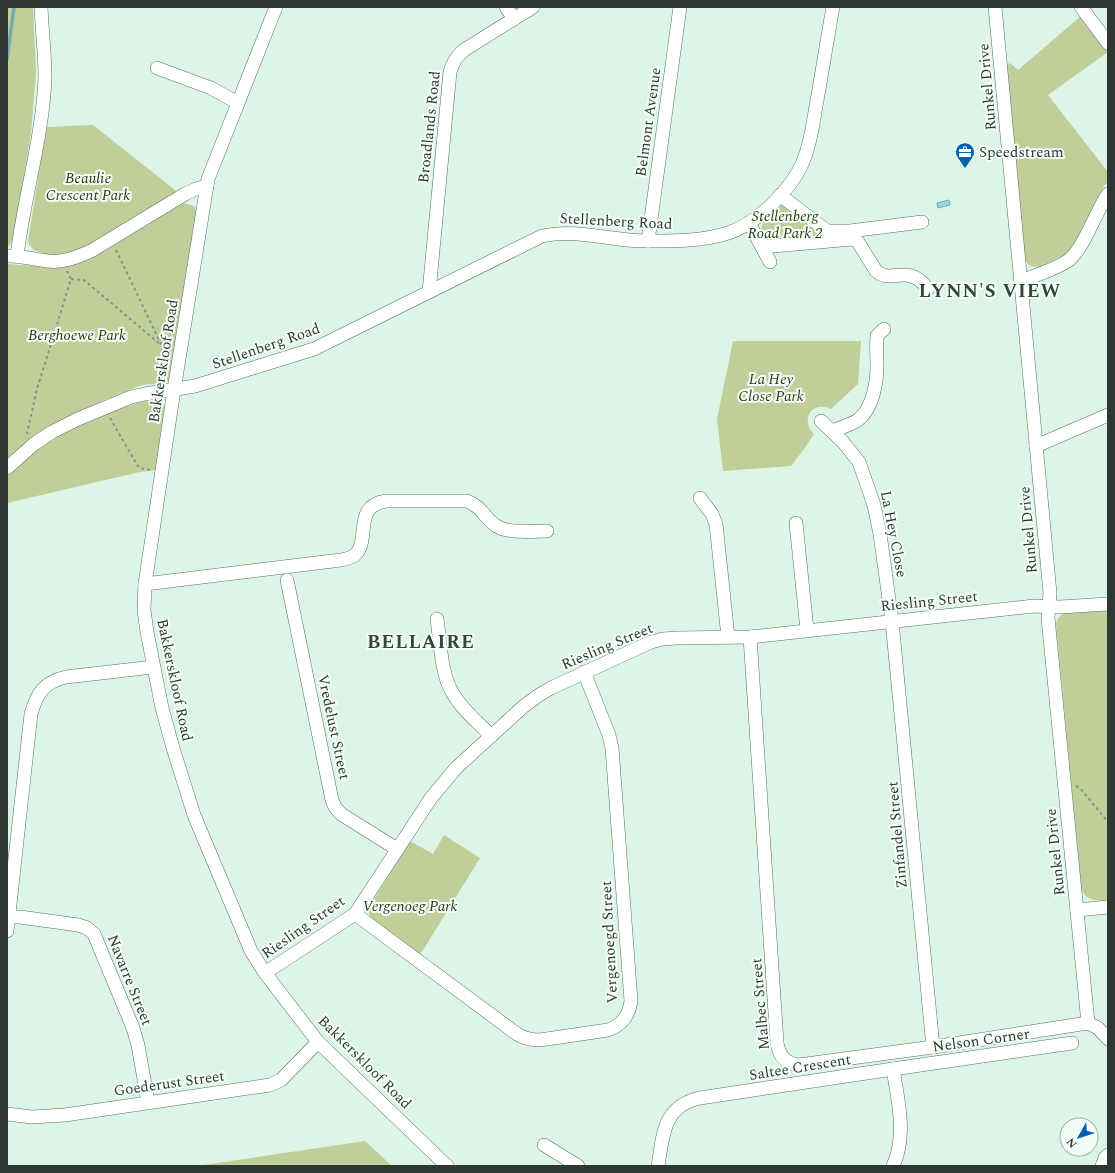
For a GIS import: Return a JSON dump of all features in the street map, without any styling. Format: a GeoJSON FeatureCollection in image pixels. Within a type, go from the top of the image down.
{"type":"FeatureCollection","features":[{"type":"Feature","properties":{"kind":"street"},"geometry":{"type":"LineString","coordinates":[[41,7],[45,76],[43,97],[32,173],[12,256],[49,262],[61,261],[76,257],[91,251],[185,194],[208,186]]}},
{"type":"Feature","properties":{"kind":"street","name":"Bakkerskloof Road"},"geometry":{"type":"LineString","coordinates":[[276,7],[208,179],[178,364],[145,584],[144,610],[153,667],[162,708],[194,815],[251,951],[265,973],[318,1042],[447,1166]]}},
{"type":"Feature","properties":{"kind":"street"},"geometry":{"type":"LineString","coordinates":[[506,7],[514,19]]}},
{"type":"Feature","properties":{"kind":"street","name":"Broadlands Road"},"geometry":{"type":"LineString","coordinates":[[429,292],[450,72],[457,57],[464,50],[533,7]]}},
{"type":"Feature","properties":{"kind":"street","name":"Belmont Avenue"},"geometry":{"type":"LineString","coordinates":[[648,241],[680,7]]}},
{"type":"Feature","properties":{"kind":"street","name":"Stellenberg Road"},"geometry":{"type":"LineString","coordinates":[[7,468],[34,444],[52,432],[105,408],[138,396],[195,386],[314,349],[542,236],[573,232],[648,241],[693,240],[730,233],[749,223],[780,195],[798,172],[804,159],[810,137],[833,7]]}},
{"type":"Feature","properties":{"kind":"street","name":"Runkel Drive"},"geometry":{"type":"LineString","coordinates":[[995,7],[1050,593],[1048,618],[1088,1023]]}},
{"type":"Feature","properties":{"kind":"street"},"geometry":{"type":"LineString","coordinates":[[1081,7],[1108,43]]}},
{"type":"Feature","properties":{"kind":"street"},"geometry":{"type":"LineString","coordinates":[[157,68],[211,88],[238,103]]}},
{"type":"Feature","properties":{"kind":"street"},"geometry":{"type":"LineString","coordinates":[[1021,281],[1061,265],[1070,259],[1078,249],[1108,194]]}},
{"type":"Feature","properties":{"kind":"street"},"geometry":{"type":"LineString","coordinates":[[780,195],[827,231],[850,231],[922,222]]}},
{"type":"Feature","properties":{"kind":"street"},"geometry":{"type":"LineString","coordinates":[[749,223],[770,262]]}},
{"type":"Feature","properties":{"kind":"street"},"geometry":{"type":"LineString","coordinates":[[762,247],[852,239],[858,242],[876,271],[880,274],[884,276],[904,275],[916,277],[928,289]]}},
{"type":"Feature","properties":{"kind":"street"},"geometry":{"type":"LineString","coordinates":[[832,432],[858,420],[868,406],[877,373],[878,336],[884,329]]}},
{"type":"Feature","properties":{"kind":"street"},"geometry":{"type":"LineString","coordinates":[[1036,446],[1108,415]]}},
{"type":"Feature","properties":{"kind":"street","name":"La Hey Close"},"geometry":{"type":"LineString","coordinates":[[821,421],[859,462],[870,492],[880,534],[892,621]]}},
{"type":"Feature","properties":{"kind":"street"},"geometry":{"type":"LineString","coordinates":[[700,498],[712,514],[716,524],[728,637]]}},
{"type":"Feature","properties":{"kind":"street"},"geometry":{"type":"LineString","coordinates":[[145,584],[350,558],[360,549],[365,518],[369,510],[378,503],[467,501],[476,505],[494,525],[501,529],[547,531]]}},
{"type":"Feature","properties":{"kind":"street"},"geometry":{"type":"LineString","coordinates":[[796,523],[807,630]]}},
{"type":"Feature","properties":{"kind":"street","name":"Vredelust Street"},"geometry":{"type":"LineString","coordinates":[[287,580],[332,800],[341,814],[397,849]]}},
{"type":"Feature","properties":{"kind":"street","name":"Riesling Street"},"geometry":{"type":"LineString","coordinates":[[265,973],[355,914],[443,782],[456,768],[524,706],[551,688],[651,642],[663,639],[698,636],[750,637],[1034,606],[1060,607],[1108,604]]}},
{"type":"Feature","properties":{"kind":"street"},"geometry":{"type":"LineString","coordinates":[[437,619],[446,680],[459,702],[492,736]]}},
{"type":"Feature","properties":{"kind":"street","name":"Zinfandel Street"},"geometry":{"type":"LineString","coordinates":[[892,621],[933,1047]]}},
{"type":"Feature","properties":{"kind":"street","name":"Malbec Street"},"geometry":{"type":"LineString","coordinates":[[750,637],[778,1049],[780,1054],[788,1062],[800,1065],[933,1047],[1088,1023]]}},
{"type":"Feature","properties":{"kind":"street"},"geometry":{"type":"LineString","coordinates":[[7,931],[31,714],[38,695],[49,683],[61,678],[153,667]]}},
{"type":"Feature","properties":{"kind":"street","name":"Vergenoegd Street"},"geometry":{"type":"LineString","coordinates":[[355,914],[517,1034],[525,1038],[540,1040],[608,1030],[618,1026],[622,1022],[628,1012],[631,1001],[612,748],[609,735],[584,672]]}},
{"type":"Feature","properties":{"kind":"street"},"geometry":{"type":"LineString","coordinates":[[1077,910],[1108,907]]}},
{"type":"Feature","properties":{"kind":"street","name":"Navarre Street"},"geometry":{"type":"LineString","coordinates":[[8,917],[20,917],[78,925],[88,928],[94,934],[133,1028],[138,1045],[148,1102]]}},
{"type":"Feature","properties":{"kind":"street"},"geometry":{"type":"LineString","coordinates":[[1088,1023],[1098,1028],[1108,1039]]}},
{"type":"Feature","properties":{"kind":"street","name":"Goederust Street"},"geometry":{"type":"LineString","coordinates":[[7,1114],[46,1118],[274,1084],[281,1080],[318,1042]]}},
{"type":"Feature","properties":{"kind":"street","name":"Nelson Corner"},"geometry":{"type":"LineString","coordinates":[[893,1069],[1072,1043]]}},
{"type":"Feature","properties":{"kind":"street"},"geometry":{"type":"LineString","coordinates":[[893,1069],[901,1128],[899,1149],[893,1166]]}},
{"type":"Feature","properties":{"kind":"street","name":"Saltee Crescent"},"geometry":{"type":"LineString","coordinates":[[658,1166],[666,1123],[674,1111],[686,1102],[700,1098],[893,1069]]}},
{"type":"Feature","properties":{"kind":"street"},"geometry":{"type":"LineString","coordinates":[[544,1145],[578,1166]]}},
{"type":"Feature","properties":{"kind":"street"},"geometry":{"type":"LineString","coordinates":[[1102,1166],[1108,1155]]}},
{"type":"Feature","properties":{"kind":"path"},"geometry":{"type":"LineString","coordinates":[[110,240],[162,346]]}},
{"type":"Feature","properties":{"kind":"path"},"geometry":{"type":"LineString","coordinates":[[34,444],[27,433],[37,389],[71,279],[61,261]]}},
{"type":"Feature","properties":{"kind":"path"},"geometry":{"type":"LineString","coordinates":[[71,279],[84,280],[162,346],[178,364]]}},
{"type":"Feature","properties":{"kind":"path"},"geometry":{"type":"LineString","coordinates":[[105,408],[139,468],[162,473]]}},
{"type":"Feature","properties":{"kind":"path"},"geometry":{"type":"LineString","coordinates":[[1064,780],[1080,788],[1108,822]]}},
{"type":"Feature","properties":{"kind":"green space"},"geometry":{"type":"Polygon","coordinates":[[[7,7],[33,7],[36,72],[31,133],[13,240],[7,249],[7,7]]]}},
{"type":"Feature","properties":{"kind":"green space"},"geometry":{"type":"Polygon","coordinates":[[[1081,16],[1108,52],[1048,95],[1108,172],[1108,182],[1104,186],[1075,244],[1068,253],[1039,267],[1030,266],[1025,261],[1006,66],[1010,63],[1018,70],[1081,16]]]}},
{"type":"Feature","properties":{"kind":"green space","name":"Beaulie Crescent Park"},"geometry":{"type":"Polygon","coordinates":[[[93,125],[175,190],[176,193],[87,246],[75,251],[61,255],[47,255],[34,250],[29,245],[28,241],[46,127],[93,125]]]}},
{"type":"Feature","properties":{"kind":"green space","name":"Stellenberg Road Park 2"},"geometry":{"type":"Polygon","coordinates":[[[783,201],[825,238],[767,241],[761,230],[762,225],[769,214],[783,201]]]}},
{"type":"Feature","properties":{"kind":"green space","name":"Berghoewe Park"},"geometry":{"type":"Polygon","coordinates":[[[184,203],[194,206],[199,216],[170,379],[164,383],[142,385],[104,400],[51,428],[26,443],[7,458],[7,264],[50,267],[184,203]]]}},
{"type":"Feature","properties":{"kind":"green space","name":"La Hey Close Park"},"geometry":{"type":"Polygon","coordinates":[[[733,341],[861,341],[858,384],[831,409],[819,407],[810,412],[808,422],[814,434],[791,466],[723,471],[717,419],[733,341]]]}},
{"type":"Feature","properties":{"kind":"green space"},"geometry":{"type":"Polygon","coordinates":[[[154,400],[163,404],[166,410],[157,470],[140,472],[7,503],[7,474],[16,464],[38,448],[73,429],[112,412],[132,404],[154,400]]]}},
{"type":"Feature","properties":{"kind":"green space"},"geometry":{"type":"Polygon","coordinates":[[[1108,609],[1108,900],[1094,900],[1090,899],[1084,894],[1081,885],[1056,624],[1058,618],[1064,613],[1108,609]]]}},
{"type":"Feature","properties":{"kind":"green space","name":"Vergenoeg Park"},"geometry":{"type":"Polygon","coordinates":[[[444,835],[480,858],[420,955],[371,919],[368,910],[410,841],[433,854],[444,835]]]}},
{"type":"Feature","properties":{"kind":"green space"},"geometry":{"type":"Polygon","coordinates":[[[365,1141],[392,1166],[197,1166],[365,1141]]]}},
{"type":"Feature","properties":{"kind":"water"},"geometry":{"type":"Polygon","coordinates":[[[949,200],[950,205],[938,208],[937,203],[949,200]]]}},
{"type":"Feature","properties":{"kind":"waterway"},"geometry":{"type":"LineString","coordinates":[[7,59],[14,7]]}},
{"type":"Feature","properties":{"kind":"place","name":"Speedstream"},"geometry":{"type":"Point","coordinates":[965,169]}},
{"type":"Feature","properties":{"kind":"district","name":"LYNN'S VIEW"},"geometry":{"type":"Point","coordinates":[990,290]}},
{"type":"Feature","properties":{"kind":"district","name":"BELLAIRE"},"geometry":{"type":"Point","coordinates":[421,641]}}]}
